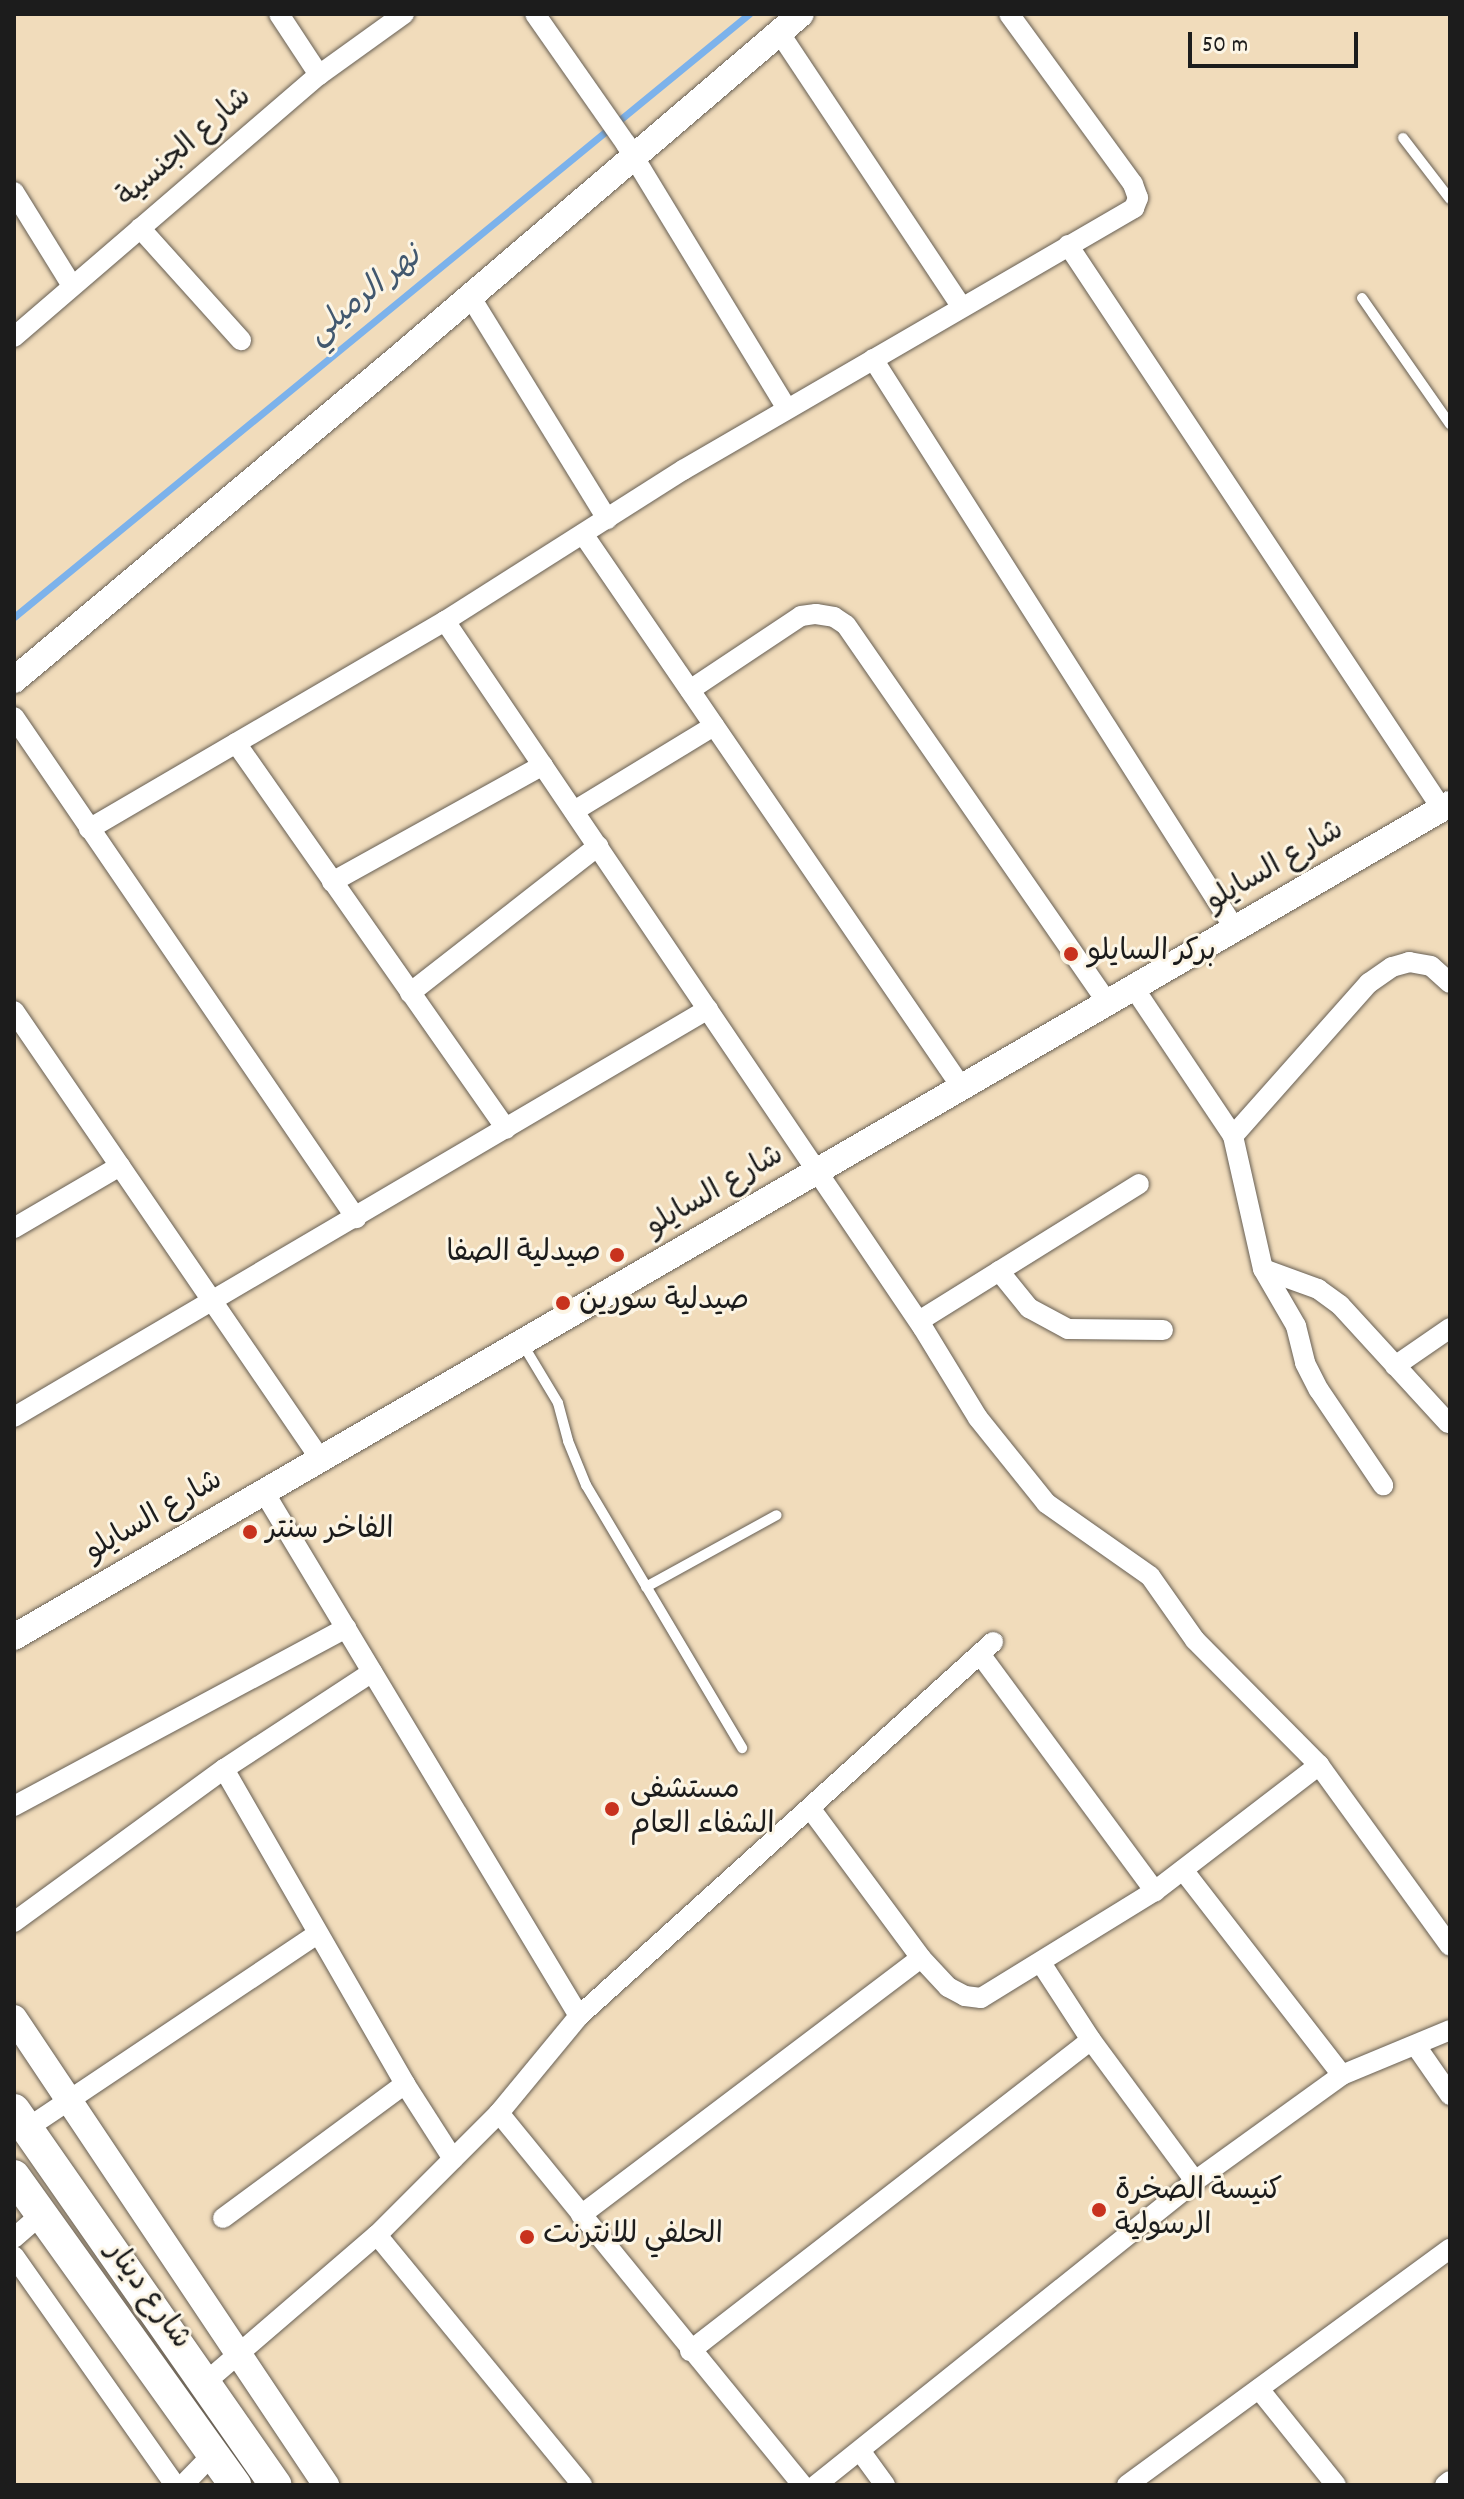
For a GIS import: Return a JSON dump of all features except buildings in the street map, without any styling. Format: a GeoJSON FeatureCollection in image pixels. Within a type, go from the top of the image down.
{"type":"FeatureCollection","features":[{"type":"Feature","properties":{"kind":"main road","name":"شارع دينار"},"geometry":{"type":"LineString","coordinates":[[20,2120],[207,2381],[276,2485]]}},
{"type":"Feature","properties":{"kind":"main road","name":"شارع دينار"},"geometry":{"type":"LineString","coordinates":[[14,2176],[235,2485]]}},
{"type":"Feature","properties":{"kind":"street"},"geometry":{"type":"LineString","coordinates":[[279,14],[319,75]]}},
{"type":"Feature","properties":{"kind":"street","name":"شارع الجنسية"},"geometry":{"type":"LineString","coordinates":[[14,337],[319,75],[404,14]]}},
{"type":"Feature","properties":{"kind":"street"},"geometry":{"type":"LineString","coordinates":[[535,14],[630,150],[787,409]]}},
{"type":"Feature","properties":{"kind":"street"},"geometry":{"type":"LineString","coordinates":[[14,680],[470,296],[630,150],[801,14]]}},
{"type":"Feature","properties":{"kind":"street"},"geometry":{"type":"LineString","coordinates":[[89,829],[445,621],[787,409],[1134,208],[1138,198],[1133,184],[1009,14]]}},
{"type":"Feature","properties":{"kind":"street"},"geometry":{"type":"LineString","coordinates":[[779,32],[962,307]]}},
{"type":"Feature","properties":{"kind":"street"},"geometry":{"type":"LineString","coordinates":[[14,192],[72,286]]}},
{"type":"Feature","properties":{"kind":"street"},"geometry":{"type":"LineString","coordinates":[[140,228],[241,340]]}},
{"type":"Feature","properties":{"kind":"street"},"geometry":{"type":"LineString","coordinates":[[1068,245],[1446,807]]}},
{"type":"Feature","properties":{"kind":"street"},"geometry":{"type":"LineString","coordinates":[[470,296],[607,519]]}},
{"type":"Feature","properties":{"kind":"street"},"geometry":{"type":"LineString","coordinates":[[873,359],[1235,929]]}},
{"type":"Feature","properties":{"kind":"street"},"geometry":{"type":"LineString","coordinates":[[583,534],[962,1088]]}},
{"type":"Feature","properties":{"kind":"street"},"geometry":{"type":"LineString","coordinates":[[690,690],[801,616],[816,614],[834,617],[846,625],[1108,1003]]}},
{"type":"Feature","properties":{"kind":"street"},"geometry":{"type":"LineString","coordinates":[[445,621],[708,1009],[815,1173],[919,1321],[978,1418],[1046,1503],[1150,1576],[1195,1640],[1319,1765],[1450,1946]]}},
{"type":"Feature","properties":{"kind":"street"},"geometry":{"type":"LineString","coordinates":[[14,717],[356,1218]]}},
{"type":"Feature","properties":{"kind":"street"},"geometry":{"type":"LineString","coordinates":[[574,811],[714,726]]}},
{"type":"Feature","properties":{"kind":"street"},"geometry":{"type":"LineString","coordinates":[[236,743],[506,1129]]}},
{"type":"Feature","properties":{"kind":"street"},"geometry":{"type":"LineString","coordinates":[[332,882],[543,765]]}},
{"type":"Feature","properties":{"kind":"street","name":"شارع السايلو"},"geometry":{"type":"LineString","coordinates":[[15,1635],[1446,807]]}},
{"type":"Feature","properties":{"kind":"street"},"geometry":{"type":"LineString","coordinates":[[410,993],[598,846]]}},
{"type":"Feature","properties":{"kind":"street"},"geometry":{"type":"LineString","coordinates":[[1233,1136],[1369,983],[1392,967],[1409,962],[1431,966],[1450,983]]}},
{"type":"Feature","properties":{"kind":"street"},"geometry":{"type":"LineString","coordinates":[[1134,988],[1233,1136],[1263,1269],[1296,1326],[1305,1363],[1319,1390],[1383,1485]]}},
{"type":"Feature","properties":{"kind":"street"},"geometry":{"type":"LineString","coordinates":[[14,1417],[213,1303],[708,1009]]}},
{"type":"Feature","properties":{"kind":"street"},"geometry":{"type":"LineString","coordinates":[[15,1015],[321,1460]]}},
{"type":"Feature","properties":{"kind":"street"},"geometry":{"type":"LineString","coordinates":[[14,1228],[120,1166]]}},
{"type":"Feature","properties":{"kind":"street"},"geometry":{"type":"LineString","coordinates":[[919,1321],[1139,1184]]}},
{"type":"Feature","properties":{"kind":"street"},"geometry":{"type":"LineString","coordinates":[[1263,1269],[1318,1289],[1340,1305],[1448,1423]]}},
{"type":"Feature","properties":{"kind":"street"},"geometry":{"type":"LineString","coordinates":[[999,1271],[1029,1308],[1068,1329],[1163,1330]]}},
{"type":"Feature","properties":{"kind":"street"},"geometry":{"type":"LineString","coordinates":[[1395,1366],[1450,1328]]}},
{"type":"Feature","properties":{"kind":"street"},"geometry":{"type":"LineString","coordinates":[[264,1492],[579,2016]]}},
{"type":"Feature","properties":{"kind":"street"},"geometry":{"type":"LineString","coordinates":[[14,1806],[346,1628]]}},
{"type":"Feature","properties":{"kind":"street"},"geometry":{"type":"LineString","coordinates":[[207,2381],[377,2235],[499,2113],[579,2016],[986,1648],[1155,1891]]}},
{"type":"Feature","properties":{"kind":"street"},"geometry":{"type":"LineString","coordinates":[[14,1922],[224,1769],[372,1672]]}},
{"type":"Feature","properties":{"kind":"street"},"geometry":{"type":"LineString","coordinates":[[810,1808],[921,1958],[948,1987],[965,1996],[981,1998],[1155,1891],[1319,1765]]}},
{"type":"Feature","properties":{"kind":"street"},"geometry":{"type":"LineString","coordinates":[[224,1769],[405,2084],[453,2159]]}},
{"type":"Feature","properties":{"kind":"street"},"geometry":{"type":"LineString","coordinates":[[1183,1870],[1342,2075]]}},
{"type":"Feature","properties":{"kind":"street"},"geometry":{"type":"LineString","coordinates":[[20,2120],[68,2101],[317,1934]]}},
{"type":"Feature","properties":{"kind":"street"},"geometry":{"type":"LineString","coordinates":[[581,2215],[921,1958]]}},
{"type":"Feature","properties":{"kind":"street"},"geometry":{"type":"LineString","coordinates":[[1041,1963],[1091,2040],[1195,2181]]}},
{"type":"Feature","properties":{"kind":"street"},"geometry":{"type":"LineString","coordinates":[[14,2018],[236,2355],[326,2485]]}},
{"type":"Feature","properties":{"kind":"street"},"geometry":{"type":"LineString","coordinates":[[816,2485],[861,2452],[1195,2181],[1342,2075],[1450,2030]]}},
{"type":"Feature","properties":{"kind":"street"},"geometry":{"type":"LineString","coordinates":[[690,2351],[1091,2040]]}},
{"type":"Feature","properties":{"kind":"street"},"geometry":{"type":"LineString","coordinates":[[1416,2046],[1450,2095]]}},
{"type":"Feature","properties":{"kind":"street"},"geometry":{"type":"LineString","coordinates":[[223,2218],[405,2084]]}},
{"type":"Feature","properties":{"kind":"street"},"geometry":{"type":"LineString","coordinates":[[499,2113],[802,2485]]}},
{"type":"Feature","properties":{"kind":"street"},"geometry":{"type":"LineString","coordinates":[[14,2238],[40,2215]]}},
{"type":"Feature","properties":{"kind":"street"},"geometry":{"type":"LineString","coordinates":[[377,2235],[582,2485]]}},
{"type":"Feature","properties":{"kind":"street"},"geometry":{"type":"LineString","coordinates":[[1127,2485],[1450,2249]]}},
{"type":"Feature","properties":{"kind":"street"},"geometry":{"type":"LineString","coordinates":[[14,2256],[175,2485]]}},
{"type":"Feature","properties":{"kind":"street"},"geometry":{"type":"LineString","coordinates":[[1259,2389],[1336,2485]]}},
{"type":"Feature","properties":{"kind":"street"},"geometry":{"type":"LineString","coordinates":[[861,2452],[885,2485]]}},
{"type":"Feature","properties":{"kind":"street"},"geometry":{"type":"LineString","coordinates":[[183,2485],[213,2454]]}},
{"type":"Feature","properties":{"kind":"lane"},"geometry":{"type":"LineString","coordinates":[[1403,138],[1450,199]]}},
{"type":"Feature","properties":{"kind":"lane"},"geometry":{"type":"LineString","coordinates":[[1362,298],[1450,424]]}},
{"type":"Feature","properties":{"kind":"lane"},"geometry":{"type":"LineString","coordinates":[[522,1343],[558,1403],[568,1441],[586,1485],[742,1748]]}},
{"type":"Feature","properties":{"kind":"lane"},"geometry":{"type":"LineString","coordinates":[[646,1587],[777,1515]]}},
{"type":"Feature","properties":{"kind":"waterway","name":"نهر الرميلي"},"geometry":{"type":"LineString","coordinates":[[14,617],[749,14]]}},
{"type":"Feature","properties":{"kind":"place","name":"بركر السايلو"},"geometry":{"type":"Point","coordinates":[1071,954]}},
{"type":"Feature","properties":{"kind":"place","name":"صيدلية الصفا"},"geometry":{"type":"Point","coordinates":[617,1255]}},
{"type":"Feature","properties":{"kind":"place","name":"صيدلية سورين"},"geometry":{"type":"Point","coordinates":[563,1303]}},
{"type":"Feature","properties":{"kind":"place","name":"الفاخر سنتر"},"geometry":{"type":"Point","coordinates":[250,1532]}},
{"type":"Feature","properties":{"kind":"place","name":"مستشفى الشفاء العام"},"geometry":{"type":"Point","coordinates":[612,1809]}},
{"type":"Feature","properties":{"kind":"place","name":"كنيسة الصخرة الرسولية"},"geometry":{"type":"Point","coordinates":[1099,2210]}},
{"type":"Feature","properties":{"kind":"place","name":"الحلفي للانترنت"},"geometry":{"type":"Point","coordinates":[527,2237]}}]}
